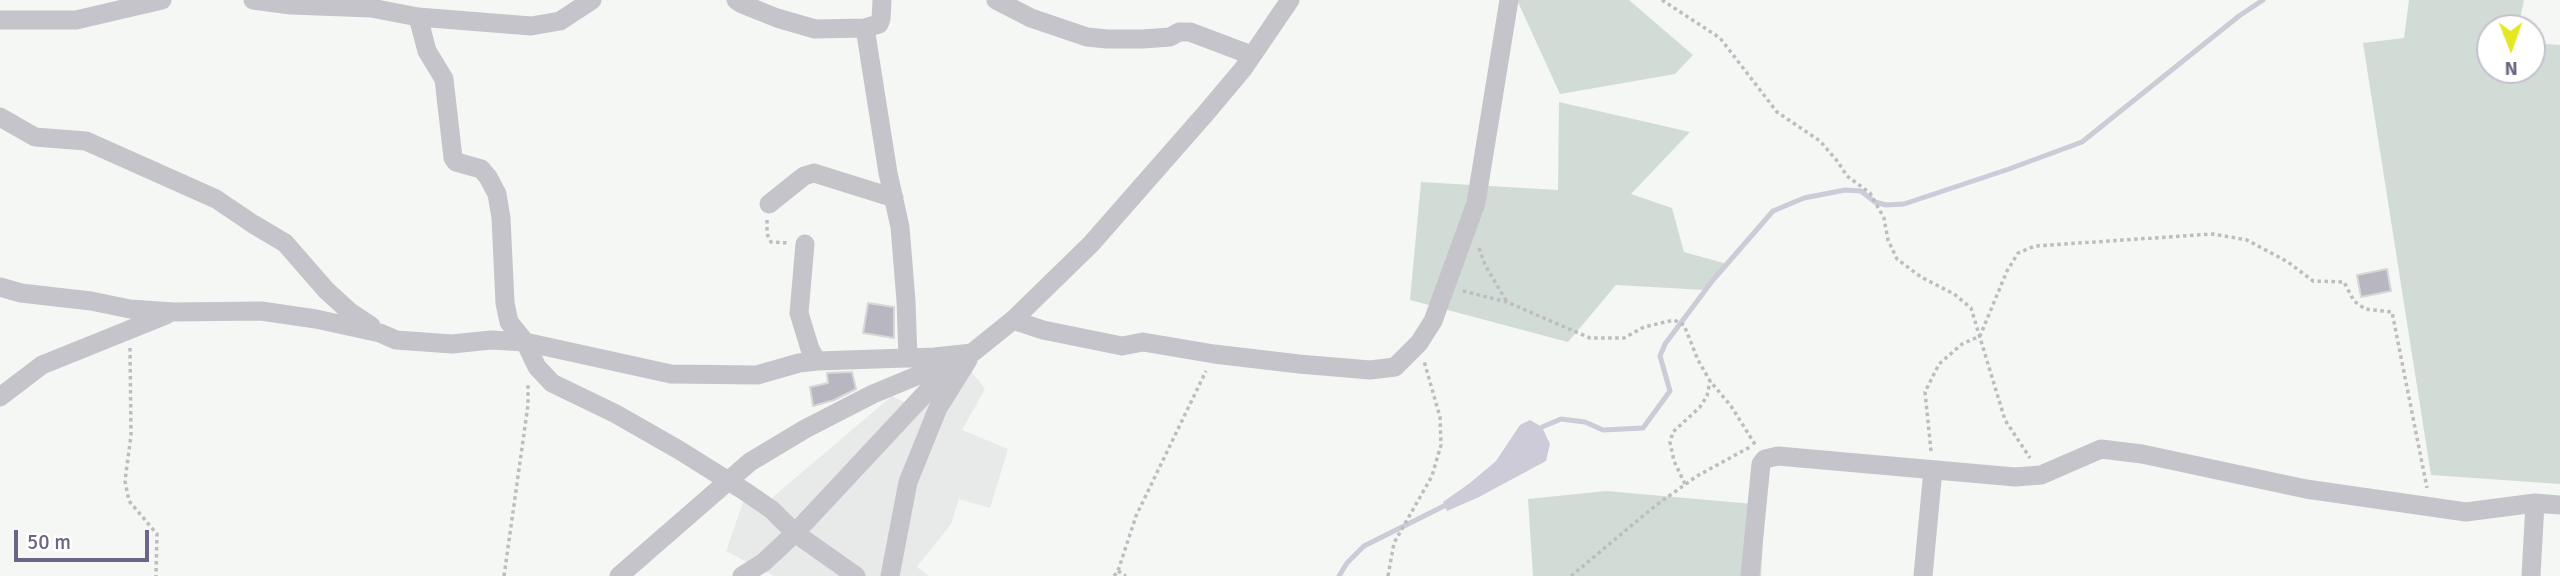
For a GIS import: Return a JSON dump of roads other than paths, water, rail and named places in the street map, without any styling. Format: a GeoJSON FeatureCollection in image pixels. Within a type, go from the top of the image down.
{"type":"FeatureCollection","features":[{"type":"Feature","properties":{"kind":"street"},"geometry":{"type":"LineString","coordinates":[[0,20],[76,20],[162,0]]}},
{"type":"Feature","properties":{"kind":"street"},"geometry":{"type":"LineString","coordinates":[[253,0],[291,5],[371,8],[418,17],[531,26],[560,21],[592,0]]}},
{"type":"Feature","properties":{"kind":"street"},"geometry":{"type":"LineString","coordinates":[[736,0],[777,18],[815,29],[865,28],[878,24],[881,19],[881,0]]}},
{"type":"Feature","properties":{"kind":"street"},"geometry":{"type":"LineString","coordinates":[[996,0],[1031,18],[1087,37],[1107,40],[1143,39],[1191,32],[1251,55]]}},
{"type":"Feature","properties":{"kind":"street"},"geometry":{"type":"LineString","coordinates":[[742,576],[764,562],[795,533],[964,357],[1013,320],[1091,244],[1243,68],[1290,0]]}},
{"type":"Feature","properties":{"kind":"street"},"geometry":{"type":"LineString","coordinates":[[1013,320],[1043,330],[1122,346],[1143,342],[1214,354],[1370,370],[1395,367],[1419,343],[1433,321],[1476,203],[1509,0]]}},
{"type":"Feature","properties":{"kind":"street"},"geometry":{"type":"LineString","coordinates":[[418,17],[428,51],[444,79],[453,158],[456,162],[481,169],[497,194],[505,303],[509,322],[525,342],[537,367],[552,383],[616,414],[728,481],[772,510],[795,533],[856,576]]}},
{"type":"Feature","properties":{"kind":"street"},"geometry":{"type":"LineString","coordinates":[[865,28],[888,173],[900,227],[908,358]]}},
{"type":"Feature","properties":{"kind":"street"},"geometry":{"type":"LineString","coordinates":[[0,117],[35,137],[86,141],[216,199],[285,243],[350,312],[380,333]]}},
{"type":"Feature","properties":{"kind":"street"},"geometry":{"type":"LineString","coordinates":[[769,204],[804,176],[814,173],[894,198]]}},
{"type":"Feature","properties":{"kind":"street"},"geometry":{"type":"LineString","coordinates":[[805,244],[799,313],[817,361]]}},
{"type":"Feature","properties":{"kind":"street"},"geometry":{"type":"LineString","coordinates":[[0,287],[21,293],[91,301],[130,309],[174,312],[261,311],[316,319],[380,333],[396,340],[452,345],[491,340],[525,342],[623,366],[671,374],[757,375],[799,363],[817,361],[964,357]]}},
{"type":"Feature","properties":{"kind":"street"},"geometry":{"type":"LineString","coordinates":[[0,397],[42,365],[174,312]]}},
{"type":"Feature","properties":{"kind":"street"},"geometry":{"type":"LineString","coordinates":[[619,576],[750,462],[805,429],[873,394],[964,357]]}},
{"type":"Feature","properties":{"kind":"street"},"geometry":{"type":"LineString","coordinates":[[890,576],[908,482],[938,408],[964,357]]}},
{"type":"Feature","properties":{"kind":"street"},"geometry":{"type":"LineString","coordinates":[[1751,576],[1760,452],[1817,462],[2015,477],[2041,475],[2101,449],[2142,454],[2306,489],[2466,512],[2535,503],[2560,505]]}},
{"type":"Feature","properties":{"kind":"street"},"geometry":{"type":"LineString","coordinates":[[1923,576],[1933,470]]}},
{"type":"Feature","properties":{"kind":"street"},"geometry":{"type":"LineString","coordinates":[[2531,576],[2535,503]]}},
{"type":"Feature","properties":{"kind":"waterway"},"geometry":{"type":"LineString","coordinates":[[1537,432],[1561,419],[1585,422],[1603,430],[1643,428],[1670,391],[1660,356],[1665,344],[1713,280],[1773,211],[1804,198],[1845,190],[1861,191],[1875,202],[1886,205],[1904,204],[2082,142],[2239,16],[2263,0]]}},
{"type":"Feature","properties":{"kind":"waterway"},"geometry":{"type":"LineString","coordinates":[[1339,576],[1347,563],[1364,546],[1448,504]]}}]}
